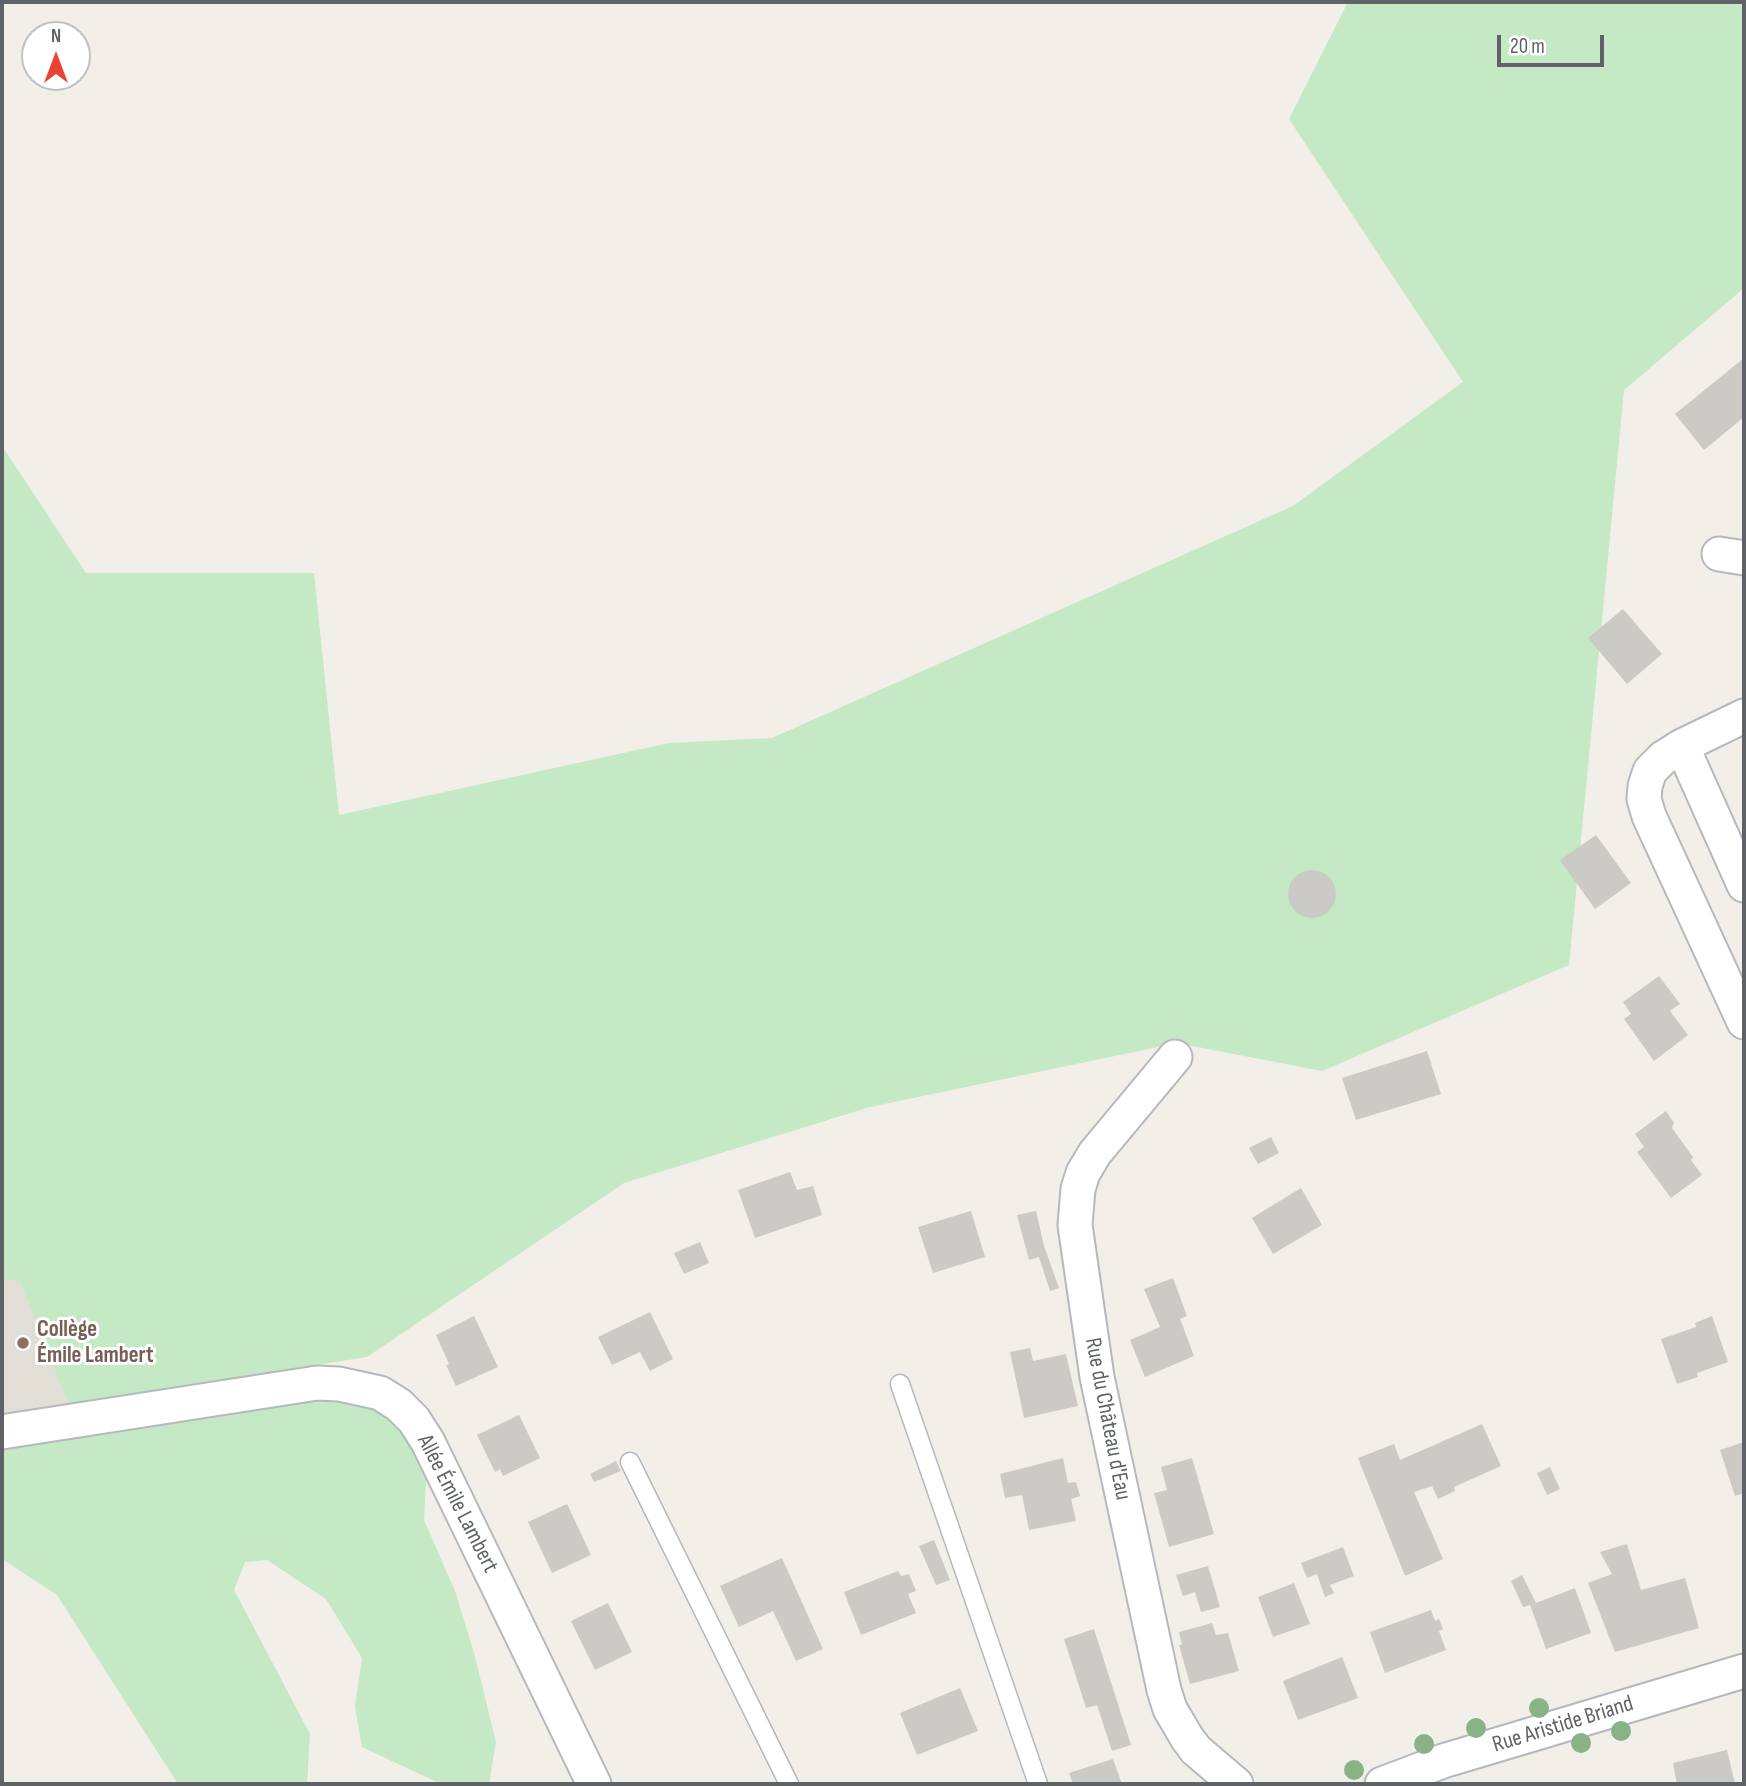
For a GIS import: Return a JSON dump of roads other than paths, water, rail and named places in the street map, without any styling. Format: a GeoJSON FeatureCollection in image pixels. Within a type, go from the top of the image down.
{"type":"FeatureCollection","features":[{"type":"Feature","properties":{"kind":"street"},"geometry":{"type":"LineString","coordinates":[[1744,716],[1663,758],[1650,771],[1644,799],[1649,816],[1744,1022]]}},
{"type":"Feature","properties":{"kind":"street"},"geometry":{"type":"LineString","coordinates":[[1682,746],[1744,885]]}},
{"type":"Feature","properties":{"kind":"street","name":"Rue du Château d'Eau"},"geometry":{"type":"LineString","coordinates":[[1175,1057],[1089,1163],[1078,1189],[1075,1226],[1097,1377],[1164,1690],[1178,1725],[1192,1744],[1236,1784]]}},
{"type":"Feature","properties":{"kind":"street","name":"Allée Émile Lambert"},"geometry":{"type":"LineString","coordinates":[[2,1432],[317,1383],[339,1384],[380,1393],[399,1405],[414,1420],[428,1443],[594,1784]]}},
{"type":"Feature","properties":{"kind":"street","name":"Rue Aristide Briand"},"geometry":{"type":"LineString","coordinates":[[1382,1784],[1443,1762],[1744,1671]]}},
{"type":"Feature","properties":{"kind":"lane"},"geometry":{"type":"LineString","coordinates":[[900,1384],[1038,1784]]}},
{"type":"Feature","properties":{"kind":"lane"},"geometry":{"type":"LineString","coordinates":[[630,1462],[789,1784]]}},
{"type":"Feature","properties":{"kind":"place","name":"Collège Émile Lambert"},"geometry":{"type":"Point","coordinates":[23,1343]}}]}
